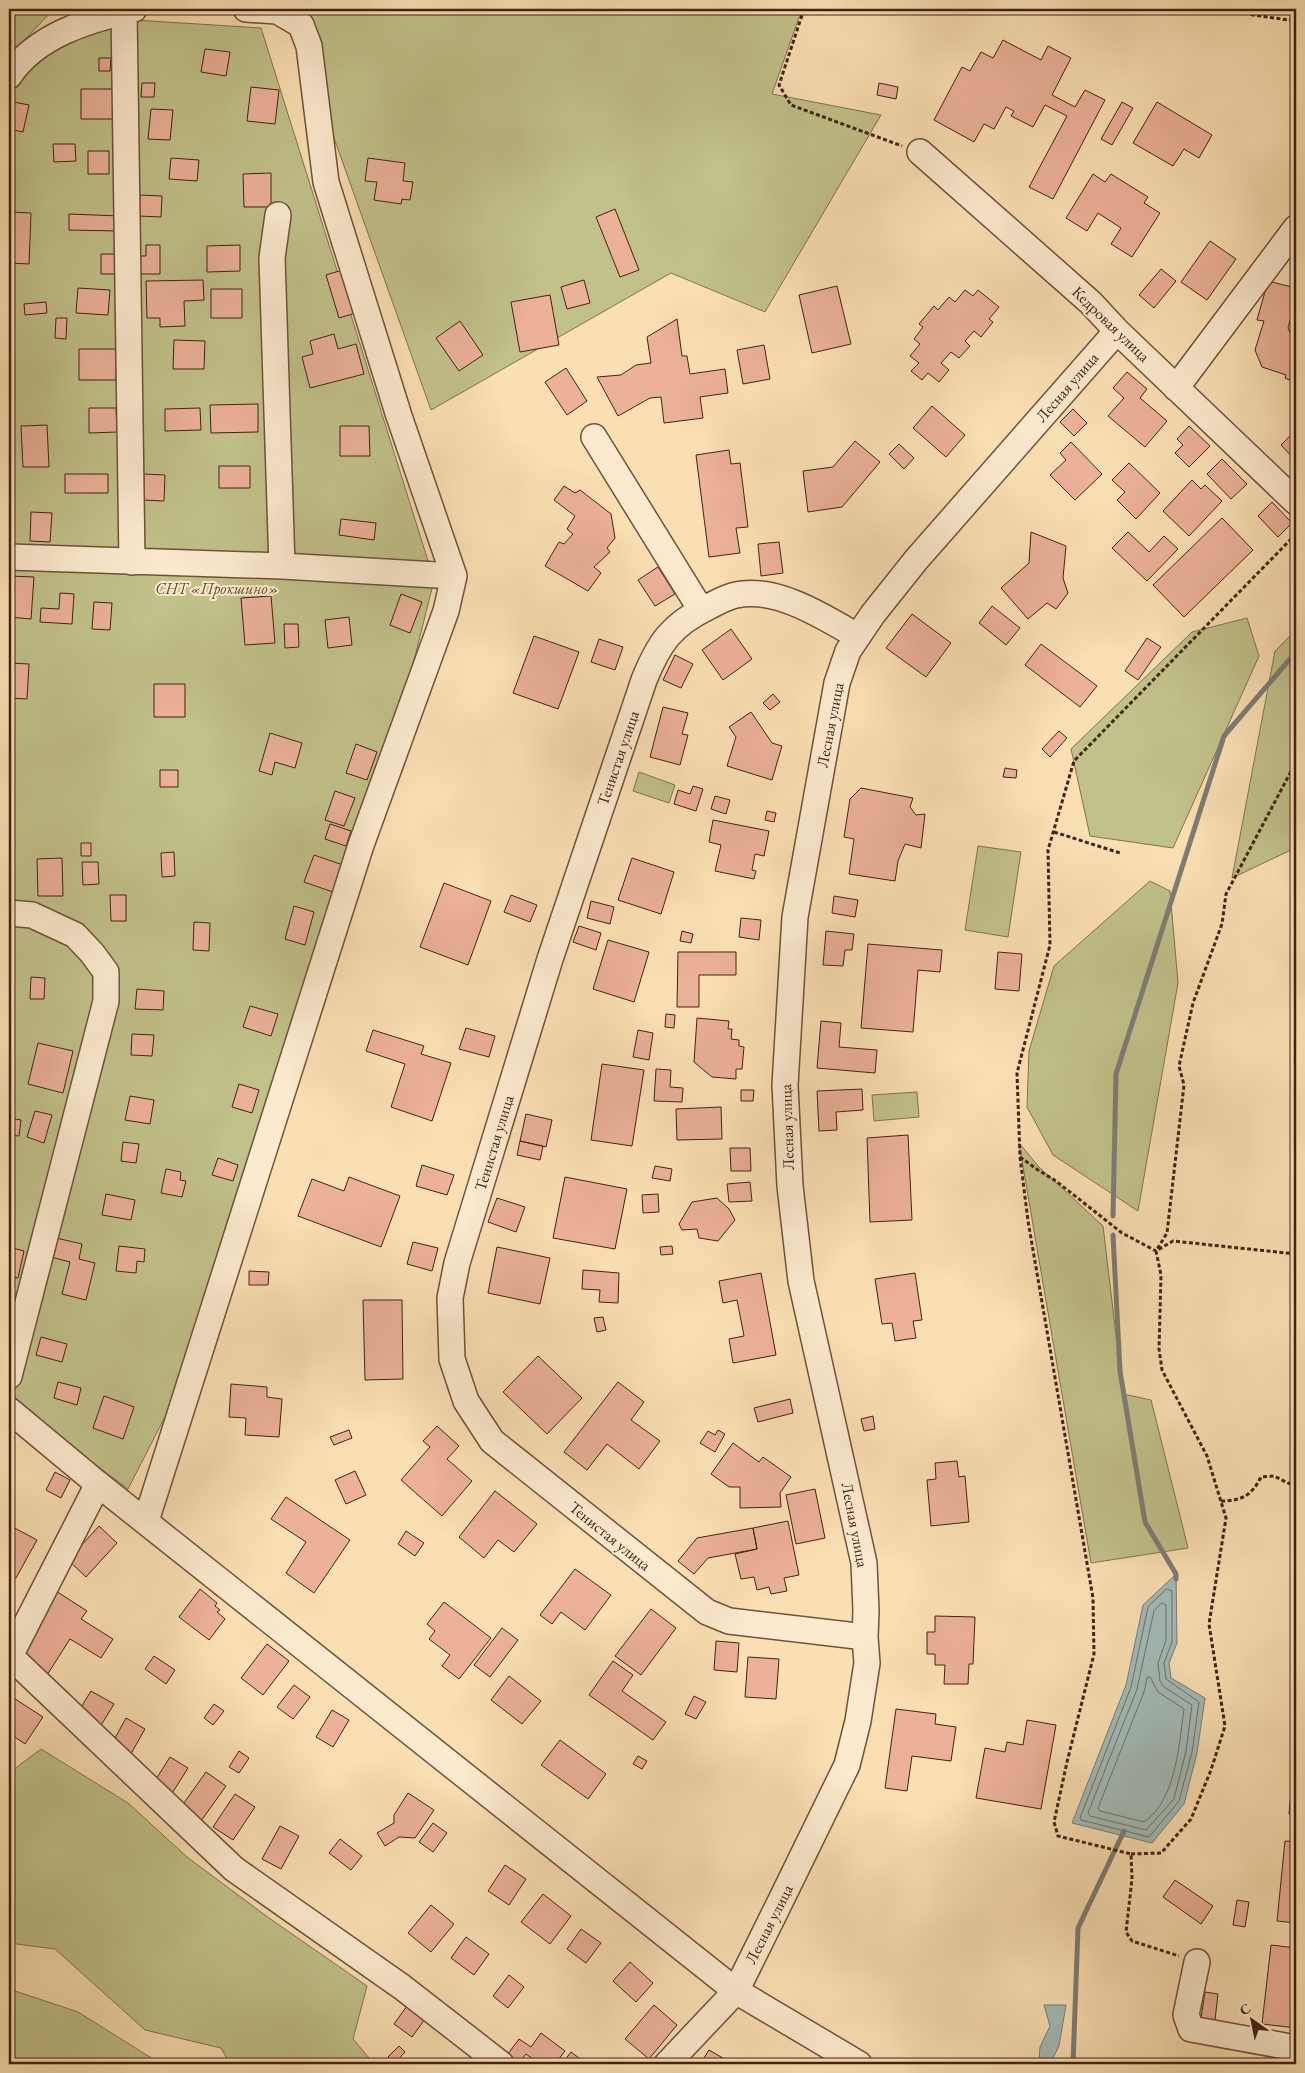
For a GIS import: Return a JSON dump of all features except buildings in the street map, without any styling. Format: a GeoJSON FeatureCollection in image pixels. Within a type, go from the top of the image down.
{"type":"FeatureCollection","features":[{"type":"Feature","properties":{"kind":"street"},"geometry":{"type":"LineString","coordinates":[[146,1521],[361,845],[446,611],[454,576],[399,416],[326,182],[309,46],[301,25],[288,12],[246,9]]}},
{"type":"Feature","properties":{"kind":"street"},"geometry":{"type":"LineString","coordinates":[[9,76],[36,46],[92,19],[129,10],[132,562]]}},
{"type":"Feature","properties":{"kind":"street","name":"Кедровая улица"},"geometry":{"type":"LineString","coordinates":[[920,152],[1091,303],[1117,331],[1296,502]]}},
{"type":"Feature","properties":{"kind":"street"},"geometry":{"type":"LineString","coordinates":[[278,215],[272,258],[282,566]]}},
{"type":"Feature","properties":{"kind":"street"},"geometry":{"type":"LineString","coordinates":[[1176,388],[1296,228]]}},
{"type":"Feature","properties":{"kind":"street","name":"Лесная улица"},"geometry":{"type":"LineString","coordinates":[[667,2064],[736,1991],[847,1765],[858,1721],[867,1663],[864,1563],[801,1281],[790,1186],[785,1085],[795,917],[837,683],[848,651],[857,636],[916,560],[1117,331]]}},
{"type":"Feature","properties":{"kind":"street"},"geometry":{"type":"LineString","coordinates":[[594,437],[701,610]]}},
{"type":"Feature","properties":{"kind":"street"},"geometry":{"type":"LineString","coordinates":[[9,557],[282,566],[454,576]]}},
{"type":"Feature","properties":{"kind":"street","name":"Тенистая улица"},"geometry":{"type":"LineString","coordinates":[[857,636],[794,602],[763,595],[736,595],[701,610],[672,630],[655,653],[644,680],[550,959],[458,1263],[450,1298],[452,1359],[466,1401],[492,1441],[707,1612],[729,1620],[865,1637]]}},
{"type":"Feature","properties":{"kind":"street"},"geometry":{"type":"LineString","coordinates":[[9,913],[32,915],[75,935],[92,952],[106,972],[106,1001],[9,1376]]}},
{"type":"Feature","properties":{"kind":"street"},"geometry":{"type":"LineString","coordinates":[[9,1410],[98,1484],[736,1991],[859,2064]]}},
{"type":"Feature","properties":{"kind":"street"},"geometry":{"type":"LineString","coordinates":[[98,1484],[10,1656],[234,1869],[402,1987],[501,2064]]}},
{"type":"Feature","properties":{"kind":"street"},"geometry":{"type":"LineString","coordinates":[[1197,1962],[1186,2014],[1191,2029],[1296,2048]]}},
{"type":"Feature","properties":{"kind":"path"},"geometry":{"type":"LineString","coordinates":[[804,9],[779,85],[791,105],[920,152]]}},
{"type":"Feature","properties":{"kind":"path"},"geometry":{"type":"LineString","coordinates":[[1232,9],[1296,22]]}},
{"type":"Feature","properties":{"kind":"path"},"geometry":{"type":"LineString","coordinates":[[1296,534],[1074,761],[1048,850],[1050,945],[1017,1073],[1020,1157],[1028,1221],[1094,1598],[1094,1654],[1054,1822],[1058,1836],[1131,1854],[1161,1853],[1191,1819],[1211,1770],[1225,1726],[1209,1624],[1226,1518],[1208,1456],[1162,1370],[1159,1349],[1161,1275],[1156,1251],[1167,1233],[1184,1085],[1179,1066],[1193,1003],[1222,924],[1226,894],[1296,762]]}},
{"type":"Feature","properties":{"kind":"path"},"geometry":{"type":"LineString","coordinates":[[1054,832],[1120,853]]}},
{"type":"Feature","properties":{"kind":"path"},"geometry":{"type":"LineString","coordinates":[[1020,1157],[1056,1181],[1122,1233],[1156,1251]]}},
{"type":"Feature","properties":{"kind":"path"},"geometry":{"type":"LineString","coordinates":[[1156,1251],[1173,1240],[1296,1254]]}},
{"type":"Feature","properties":{"kind":"path"},"geometry":{"type":"LineString","coordinates":[[1221,1501],[1233,1501],[1254,1491],[1261,1477],[1274,1476],[1296,1487]]}},
{"type":"Feature","properties":{"kind":"path"},"geometry":{"type":"LineString","coordinates":[[1131,1854],[1132,1879],[1126,1932],[1132,1940],[1197,1962]]}},
{"type":"Feature","properties":{"kind":"green space"},"geometry":{"type":"Polygon","coordinates":[[[9,9],[54,9],[13,52],[9,50],[9,9]]]}},
{"type":"Feature","properties":{"kind":"green space"},"geometry":{"type":"Polygon","coordinates":[[[288,9],[802,9],[772,94],[881,115],[765,312],[671,273],[431,410],[288,9]]]}},
{"type":"Feature","properties":{"kind":"green space","name":"СНТ «Прокшино»"},"geometry":{"type":"Polygon","coordinates":[[[103,18],[261,28],[434,580],[400,717],[169,1409],[128,1489],[9,1400],[9,86],[24,67],[103,18]]]}},
{"type":"Feature","properties":{"kind":"green space"},"geometry":{"type":"Polygon","coordinates":[[[1247,618],[1259,656],[1173,848],[1090,836],[1071,749],[1192,632],[1247,618]]]}},
{"type":"Feature","properties":{"kind":"green space"},"geometry":{"type":"Polygon","coordinates":[[[1296,630],[1296,841],[1293,849],[1232,878],[1275,651],[1296,630]]]}},
{"type":"Feature","properties":{"kind":"green space"},"geometry":{"type":"Polygon","coordinates":[[[639,772],[675,785],[669,803],[633,791],[639,772]]]}},
{"type":"Feature","properties":{"kind":"green space"},"geometry":{"type":"Polygon","coordinates":[[[978,846],[1021,852],[1008,937],[965,930],[978,846]]]}},
{"type":"Feature","properties":{"kind":"green space"},"geometry":{"type":"Polygon","coordinates":[[[1150,881],[1170,891],[1178,983],[1138,1211],[1053,1155],[1027,1107],[1029,1051],[1054,966],[1150,881]]]}},
{"type":"Feature","properties":{"kind":"green space"},"geometry":{"type":"Polygon","coordinates":[[[917,1092],[919,1117],[874,1121],[872,1095],[917,1092]]]}},
{"type":"Feature","properties":{"kind":"green space"},"geometry":{"type":"Polygon","coordinates":[[[1019,1143],[1039,1167],[1103,1226],[1123,1394],[1151,1400],[1188,1548],[1091,1563],[1019,1143]]]}},
{"type":"Feature","properties":{"kind":"green space"},"geometry":{"type":"Polygon","coordinates":[[[41,1749],[128,1803],[187,1857],[269,1918],[367,1986],[353,2039],[374,2064],[230,2064],[221,2048],[145,2030],[55,1949],[9,1943],[9,1773],[41,1749]]]}},
{"type":"Feature","properties":{"kind":"green space"},"geometry":{"type":"Polygon","coordinates":[[[9,1989],[78,2012],[161,2064],[9,2064],[9,1989]]]}},
{"type":"Feature","properties":{"kind":"water"},"geometry":{"type":"Polygon","coordinates":[[[1176,1574],[1177,1643],[1169,1663],[1171,1678],[1205,1698],[1197,1753],[1184,1804],[1152,1843],[1072,1823],[1126,1685],[1143,1605],[1176,1574]]]}},
{"type":"Feature","properties":{"kind":"water"},"geometry":{"type":"Polygon","coordinates":[[[1044,2005],[1066,2005],[1059,2046],[1050,2064],[1039,2061],[1040,2047],[1050,2026],[1044,2005]]]}},
{"type":"Feature","properties":{"kind":"waterway"},"geometry":{"type":"LineString","coordinates":[[1113,1216],[1116,1074],[1224,736],[1296,652]]}},
{"type":"Feature","properties":{"kind":"waterway"},"geometry":{"type":"LineString","coordinates":[[1113,1235],[1120,1371],[1145,1522],[1176,1574],[1176,1579]]}},
{"type":"Feature","properties":{"kind":"waterway"},"geometry":{"type":"LineString","coordinates":[[1073,2064],[1078,1928],[1124,1831]]}}]}
